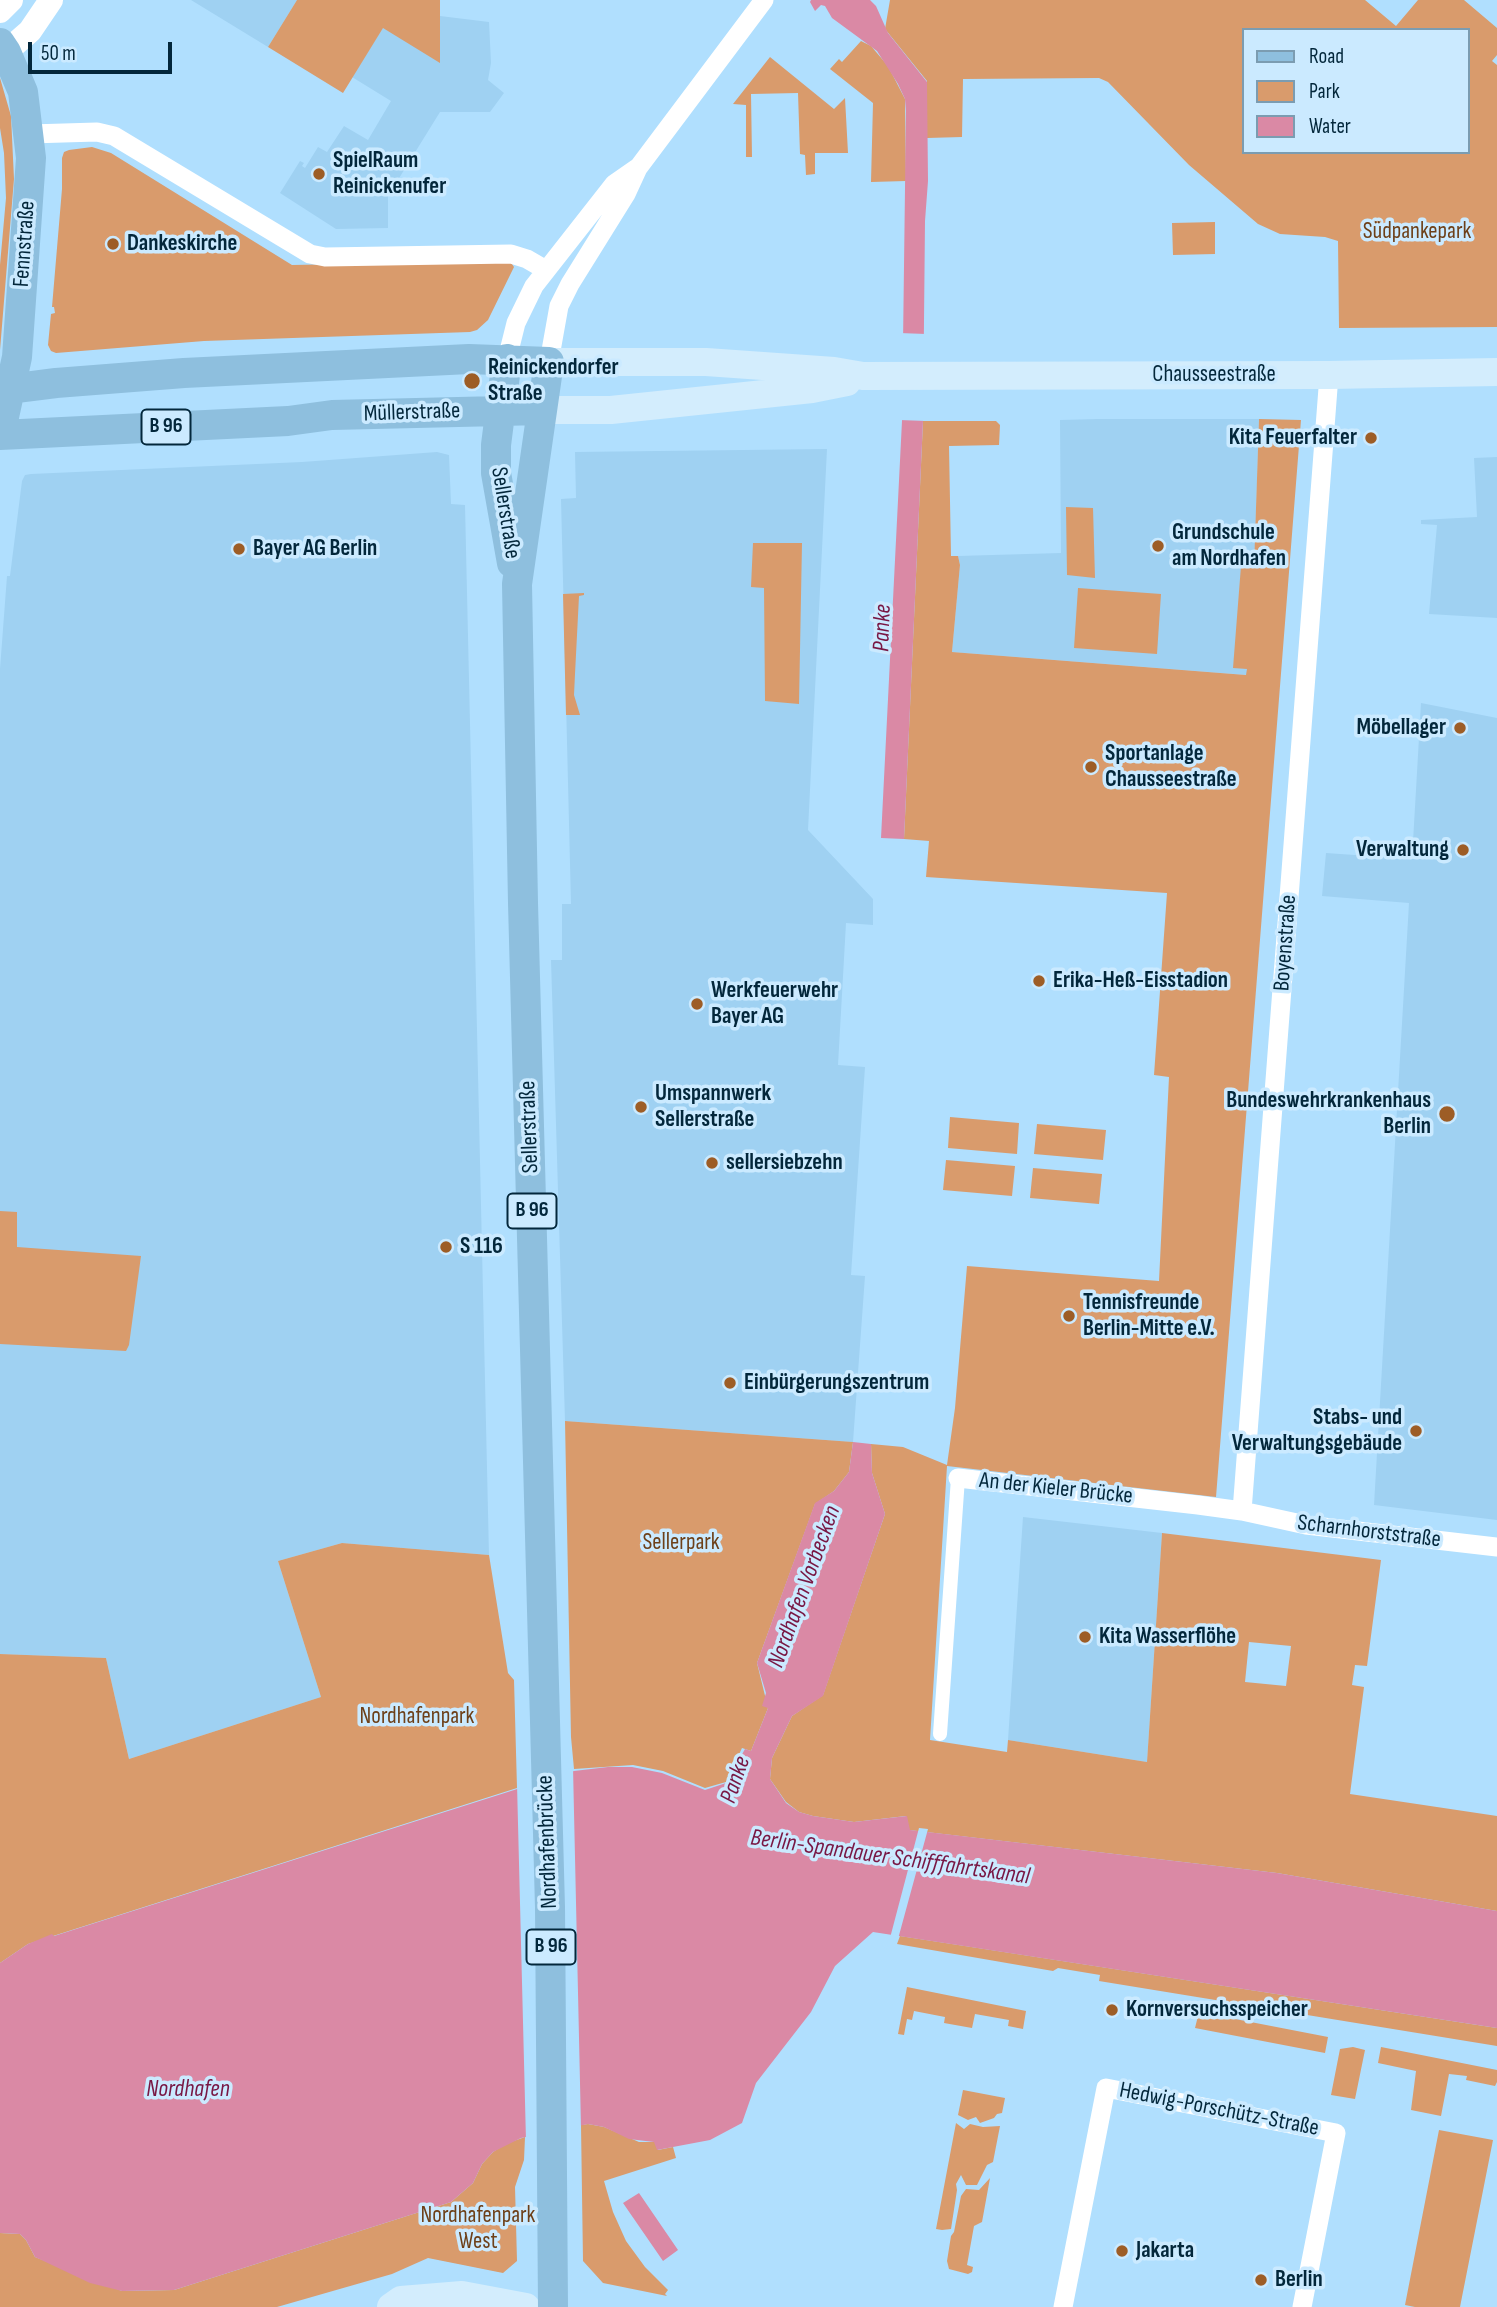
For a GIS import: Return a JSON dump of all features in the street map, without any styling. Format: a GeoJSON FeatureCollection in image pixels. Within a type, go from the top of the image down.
{"type":"FeatureCollection","features":[{"type":"Feature","properties":{"kind":"main road"},"geometry":{"type":"LineString","coordinates":[[2,49],[23,92],[30,134]]}},
{"type":"Feature","properties":{"kind":"main road","name":"Fennstraße"},"geometry":{"type":"LineString","coordinates":[[0,436],[5,390],[16,357],[27,224],[30,134]]}},
{"type":"Feature","properties":{"kind":"main road","name":"Müllerstraße"},"geometry":{"type":"LineString","coordinates":[[5,390],[56,383],[184,373],[507,359],[549,362],[706,362],[834,371],[863,376],[914,376]]}},
{"type":"Feature","properties":{"kind":"main road","name":"Sellerstraße"},"geometry":{"type":"LineString","coordinates":[[507,359],[496,445],[496,473],[517,584]]}},
{"type":"Feature","properties":{"kind":"main road","name":"Sellerstraße"},"geometry":{"type":"LineString","coordinates":[[545,1713],[522,890],[517,584],[549,362]]}},
{"type":"Feature","properties":{"kind":"main road","name":"Chausseestraße"},"geometry":{"type":"LineString","coordinates":[[914,376],[1497,372]]}},
{"type":"Feature","properties":{"kind":"main road","name":"Müllerstraße"},"geometry":{"type":"LineString","coordinates":[[0,436],[288,421],[332,415],[611,410],[812,389],[863,376]]}},
{"type":"Feature","properties":{"kind":"main road","name":"Nordhafenbrücke"},"geometry":{"type":"LineString","coordinates":[[545,1713],[550,1918],[553,2307]]}},
{"type":"Feature","properties":{"kind":"main road"},"geometry":{"type":"LineString","coordinates":[[391,2307],[401,2300],[462,2295],[526,2307]]}},
{"type":"Feature","properties":{"kind":"street"},"geometry":{"type":"LineString","coordinates":[[0,11],[11,0]]}},
{"type":"Feature","properties":{"kind":"street"},"geometry":{"type":"LineString","coordinates":[[2,49],[30,31],[51,0]]}},
{"type":"Feature","properties":{"kind":"street"},"geometry":{"type":"LineString","coordinates":[[549,362],[559,306],[626,194],[638,168],[764,0]]}},
{"type":"Feature","properties":{"kind":"street"},"geometry":{"type":"LineString","coordinates":[[30,134],[97,132],[114,136],[310,254],[325,257],[511,254],[527,259],[545,271]]}},
{"type":"Feature","properties":{"kind":"street"},"geometry":{"type":"LineString","coordinates":[[507,359],[516,323],[545,271],[614,184],[638,168]]}},
{"type":"Feature","properties":{"kind":"street","name":"Boyenstraße"},"geometry":{"type":"LineString","coordinates":[[1242,1511],[1329,375]]}},
{"type":"Feature","properties":{"kind":"street","name":"An der Kieler Brücke"},"geometry":{"type":"LineString","coordinates":[[940,1734],[958,1478],[1242,1511]]}},
{"type":"Feature","properties":{"kind":"street","name":"Scharnhorststraße"},"geometry":{"type":"LineString","coordinates":[[1242,1511],[1306,1525],[1497,1547]]}},
{"type":"Feature","properties":{"kind":"street","name":"Hedwig-Porschütz-Straße"},"geometry":{"type":"LineString","coordinates":[[1063,2307],[1106,2088],[1336,2133],[1302,2307]]}},
{"type":"Feature","properties":{"kind":"shaded area"},"geometry":{"type":"Polygon","coordinates":[[[191,0],[297,0],[268,47],[191,0]]]}},
{"type":"Feature","properties":{"kind":"shaded area"},"geometry":{"type":"Polygon","coordinates":[[[440,16],[489,22],[491,63],[488,80],[504,93],[490,112],[440,112],[388,196],[388,228],[336,229],[280,193],[300,161],[305,168],[318,147],[327,152],[344,126],[368,140],[391,101],[352,77],[383,27],[440,62],[440,16]]]}},
{"type":"Feature","properties":{"kind":"shaded area","name":"Grundschule am Nordhafen"},"geometry":{"type":"Polygon","coordinates":[[[1259,419],[1252,634],[1247,675],[952,652],[960,565],[958,556],[1061,553],[1060,420],[1259,419]]]}},
{"type":"Feature","properties":{"kind":"shaded area"},"geometry":{"type":"Polygon","coordinates":[[[827,449],[808,830],[873,899],[873,925],[846,923],[838,1065],[865,1067],[851,1275],[865,1276],[853,1442],[565,1421],[551,960],[562,960],[562,904],[571,904],[561,499],[576,498],[575,452],[827,449]]]}},
{"type":"Feature","properties":{"kind":"shaded area"},"geometry":{"type":"Polygon","coordinates":[[[437,452],[449,455],[451,504],[465,505],[489,1555],[342,1543],[278,1561],[321,1697],[129,1759],[106,1658],[0,1654],[0,669],[7,576],[10,576],[22,481],[25,475],[31,474],[302,462],[437,452]]]}},
{"type":"Feature","properties":{"kind":"shaded area"},"geometry":{"type":"Polygon","coordinates":[[[1497,457],[1497,618],[1429,614],[1437,525],[1421,524],[1421,520],[1477,517],[1474,458],[1497,457]]]}},
{"type":"Feature","properties":{"kind":"shaded area","name":"Bundeswehrkrankenhaus Berlin"},"geometry":{"type":"Polygon","coordinates":[[[1421,703],[1497,718],[1497,1520],[1374,1505],[1409,903],[1322,896],[1326,853],[1412,859],[1421,703]]]}},
{"type":"Feature","properties":{"kind":"shaded area","name":"Kita Wasserflöhe"},"geometry":{"type":"Polygon","coordinates":[[[1023,1517],[1162,1533],[1147,1762],[1008,1740],[1023,1517]]]}},
{"type":"Feature","properties":{"kind":"green space"},"geometry":{"type":"Polygon","coordinates":[[[297,0],[440,0],[440,63],[383,28],[343,93],[268,47],[297,0]]]}},
{"type":"Feature","properties":{"kind":"green space","name":"Südpankepark"},"geometry":{"type":"Polygon","coordinates":[[[890,0],[1365,0],[1396,26],[1418,0],[1464,0],[1497,28],[1497,55],[1492,61],[1497,65],[1497,327],[1339,328],[1338,241],[1325,237],[1280,234],[1258,224],[1189,165],[1108,82],[1099,78],[963,79],[962,137],[927,138],[927,81],[885,29],[890,0]]]}},
{"type":"Feature","properties":{"kind":"green space"},"geometry":{"type":"Polygon","coordinates":[[[861,41],[871,46],[888,66],[905,99],[906,181],[871,182],[873,103],[830,69],[839,59],[842,62],[861,41]]]}},
{"type":"Feature","properties":{"kind":"green space"},"geometry":{"type":"Polygon","coordinates":[[[770,57],[834,109],[845,98],[848,153],[815,153],[815,174],[806,175],[805,155],[800,154],[798,93],[751,94],[752,157],[746,157],[746,105],[733,104],[770,57]]]}},
{"type":"Feature","properties":{"kind":"green space"},"geometry":{"type":"Polygon","coordinates":[[[0,78],[11,116],[14,179],[0,350],[0,265],[6,198],[0,128],[0,78]]]}},
{"type":"Feature","properties":{"kind":"green space"},"geometry":{"type":"Polygon","coordinates":[[[92,147],[111,153],[292,265],[510,261],[514,267],[488,320],[477,330],[470,332],[204,341],[56,353],[51,351],[48,345],[51,314],[55,313],[52,307],[62,158],[64,152],[69,150],[92,147]]]}},
{"type":"Feature","properties":{"kind":"green space"},"geometry":{"type":"Polygon","coordinates":[[[1215,222],[1215,254],[1173,255],[1172,223],[1215,222]]]}},
{"type":"Feature","properties":{"kind":"green space"},"geometry":{"type":"Polygon","coordinates":[[[1259,419],[1301,420],[1216,1497],[947,1466],[930,1740],[1007,1752],[1008,1740],[1147,1762],[1162,1533],[1381,1560],[1367,1666],[1355,1665],[1352,1685],[1364,1687],[1350,1794],[1497,1816],[1497,1911],[1277,1873],[909,1830],[906,1816],[854,1822],[813,1816],[799,1812],[786,1802],[770,1779],[772,1758],[792,1716],[823,1695],[885,1514],[872,1473],[871,1444],[903,1447],[947,1465],[955,1408],[967,1266],[1159,1281],[1169,1077],[1154,1075],[1167,893],[926,877],[929,841],[904,839],[923,421],[996,421],[1000,425],[999,445],[949,446],[951,556],[958,556],[960,565],[952,652],[1246,675],[1247,669],[1233,668],[1241,566],[1254,567],[1259,419]],[[1249,1642],[1245,1682],[1286,1686],[1291,1646],[1249,1642]]]}},
{"type":"Feature","properties":{"kind":"green space"},"geometry":{"type":"Polygon","coordinates":[[[1066,507],[1093,508],[1095,578],[1067,575],[1066,507]]]}},
{"type":"Feature","properties":{"kind":"green space"},"geometry":{"type":"Polygon","coordinates":[[[753,543],[802,543],[799,704],[765,701],[764,588],[751,587],[753,543]]]}},
{"type":"Feature","properties":{"kind":"green space"},"geometry":{"type":"Polygon","coordinates":[[[1078,588],[1161,594],[1157,654],[1074,648],[1078,588]]]}},
{"type":"Feature","properties":{"kind":"green space"},"geometry":{"type":"Polygon","coordinates":[[[584,593],[579,596],[574,695],[580,715],[566,715],[563,594],[584,593]]]}},
{"type":"Feature","properties":{"kind":"green space"},"geometry":{"type":"Polygon","coordinates":[[[950,1117],[1019,1123],[1017,1154],[948,1148],[950,1117]]]}},
{"type":"Feature","properties":{"kind":"green space"},"geometry":{"type":"Polygon","coordinates":[[[1037,1124],[1106,1130],[1103,1160],[1034,1154],[1037,1124]]]}},
{"type":"Feature","properties":{"kind":"green space"},"geometry":{"type":"Polygon","coordinates":[[[946,1160],[1015,1166],[1012,1196],[943,1190],[946,1160]]]}},
{"type":"Feature","properties":{"kind":"green space"},"geometry":{"type":"Polygon","coordinates":[[[1033,1168],[1102,1174],[1099,1204],[1030,1198],[1033,1168]]]}},
{"type":"Feature","properties":{"kind":"green space"},"geometry":{"type":"Polygon","coordinates":[[[0,1211],[17,1212],[17,1247],[141,1256],[126,1351],[0,1344],[0,1211]]]}},
{"type":"Feature","properties":{"kind":"green space","name":"Sellerpark"},"geometry":{"type":"Polygon","coordinates":[[[565,1421],[853,1442],[849,1472],[834,1491],[815,1504],[757,1663],[768,1708],[751,1751],[742,1748],[726,1782],[705,1788],[663,1771],[633,1765],[574,1769],[571,1737],[565,1421]]]}},
{"type":"Feature","properties":{"kind":"green space","name":"Nordhafenpark"},"geometry":{"type":"Polygon","coordinates":[[[342,1543],[489,1555],[508,1673],[514,1680],[517,1788],[28,1944],[0,1963],[0,1654],[106,1658],[129,1759],[321,1697],[278,1561],[342,1543]]]}},
{"type":"Feature","properties":{"kind":"green space"},"geometry":{"type":"Polygon","coordinates":[[[900,1936],[1497,2028],[1497,2046],[1099,1981],[1100,1975],[1058,1968],[1053,1971],[897,1944],[900,1936]]]}},
{"type":"Feature","properties":{"kind":"green space"},"geometry":{"type":"Polygon","coordinates":[[[907,1987],[1026,2011],[1023,2029],[1008,2026],[1009,2020],[975,2014],[972,2028],[944,2023],[945,2017],[914,2011],[912,2020],[907,2019],[904,2035],[898,2034],[907,1987]]]}},
{"type":"Feature","properties":{"kind":"green space"},"geometry":{"type":"Polygon","coordinates":[[[1199,2012],[1328,2037],[1325,2053],[1195,2028],[1199,2012]]]}},
{"type":"Feature","properties":{"kind":"green space"},"geometry":{"type":"Polygon","coordinates":[[[1353,2047],[1365,2050],[1355,2099],[1331,2095],[1340,2049],[1353,2047]]]}},
{"type":"Feature","properties":{"kind":"green space"},"geometry":{"type":"Polygon","coordinates":[[[1381,2047],[1497,2070],[1497,2082],[1495,2086],[1466,2080],[1467,2076],[1449,2074],[1441,2116],[1411,2110],[1416,2071],[1378,2063],[1381,2047]]]}},
{"type":"Feature","properties":{"kind":"green space"},"geometry":{"type":"Polygon","coordinates":[[[963,2090],[1005,2098],[1002,2113],[980,2123],[976,2117],[968,2120],[958,2115],[963,2090]]]}},
{"type":"Feature","properties":{"kind":"green space"},"geometry":{"type":"Polygon","coordinates":[[[956,2123],[964,2129],[970,2124],[983,2127],[1000,2126],[993,2162],[987,2165],[977,2185],[966,2185],[961,2175],[956,2184],[951,2229],[942,2230],[936,2229],[956,2123]]]}},
{"type":"Feature","properties":{"kind":"green space"},"geometry":{"type":"Polygon","coordinates":[[[581,2125],[604,2127],[639,2142],[655,2142],[658,2150],[673,2147],[676,2158],[604,2181],[613,2212],[626,2241],[645,2267],[668,2290],[665,2294],[667,2296],[603,2283],[583,2261],[581,2125]]]}},
{"type":"Feature","properties":{"kind":"green space"},"geometry":{"type":"Polygon","coordinates":[[[1439,2130],[1493,2140],[1460,2307],[1415,2307],[1405,2305],[1439,2130]]]}},
{"type":"Feature","properties":{"kind":"green space","name":"Nordhafenpark West"},"geometry":{"type":"Polygon","coordinates":[[[525,2137],[524,2160],[515,2187],[517,2261],[503,2273],[428,2258],[392,2274],[277,2307],[0,2307],[0,2233],[20,2234],[35,2257],[122,2291],[174,2290],[451,2202],[473,2183],[482,2164],[493,2152],[505,2144],[525,2137]]]}},
{"type":"Feature","properties":{"kind":"green space"},"geometry":{"type":"Polygon","coordinates":[[[990,2178],[982,2222],[974,2226],[967,2265],[973,2267],[972,2272],[968,2274],[949,2269],[947,2261],[951,2236],[961,2196],[966,2189],[979,2190],[990,2178]]]}},
{"type":"Feature","properties":{"kind":"water"},"geometry":{"type":"Polygon","coordinates":[[[811,0],[870,0],[876,6],[888,33],[927,82],[928,181],[925,221],[923,421],[904,839],[881,838],[902,421],[905,99],[877,51],[832,18],[825,6],[821,5],[815,11],[811,0]]]}},
{"type":"Feature","properties":{"kind":"water","name":"Nordhafen"},"geometry":{"type":"Polygon","coordinates":[[[853,1442],[871,1444],[872,1473],[885,1514],[823,1696],[792,1716],[772,1758],[770,1779],[786,1803],[799,1812],[813,1816],[854,1822],[907,1816],[910,1830],[1277,1873],[1497,1911],[1497,2028],[873,1932],[835,1966],[811,2012],[756,2083],[742,2123],[710,2140],[657,2150],[654,2142],[629,2139],[604,2127],[588,2124],[521,2138],[493,2152],[482,2164],[473,2183],[451,2202],[174,2290],[122,2291],[90,2283],[35,2257],[20,2234],[0,2233],[0,1963],[28,1944],[52,1934],[54,1936],[574,1771],[632,1767],[662,1773],[705,1790],[726,1783],[745,1749],[751,1751],[768,1708],[762,1706],[766,1693],[757,1663],[815,1503],[834,1491],[849,1472],[853,1442]]]}},
{"type":"Feature","properties":{"kind":"water"},"geometry":{"type":"Polygon","coordinates":[[[639,2193],[678,2250],[663,2261],[623,2203],[639,2193]]]}},
{"type":"Feature","properties":{"kind":"pier"},"geometry":{"type":"Polygon","coordinates":[[[899,333],[926,334],[926,421],[899,420],[899,333]]]}},
{"type":"Feature","properties":{"kind":"pier"},"geometry":{"type":"Polygon","coordinates":[[[573,1767],[581,2128],[526,2141],[517,1784],[573,1767]]]}},
{"type":"Feature","properties":{"kind":"pier"},"geometry":{"type":"Polygon","coordinates":[[[919,1828],[928,1829],[898,1939],[890,1938],[919,1828]]]}},
{"type":"Feature","properties":{"kind":"place","name":"SpielRaum Reinickenufer"},"geometry":{"type":"Point","coordinates":[319,174]}},
{"type":"Feature","properties":{"kind":"place","name":"Dankeskirche"},"geometry":{"type":"Point","coordinates":[113,244]}},
{"type":"Feature","properties":{"kind":"place","name":"Reinickendorfer Straße"},"geometry":{"type":"Point","coordinates":[472,381]}},
{"type":"Feature","properties":{"kind":"place","name":"Kita Feuerfalter"},"geometry":{"type":"Point","coordinates":[1371,438]}},
{"type":"Feature","properties":{"kind":"place","name":"Grundschule am Nordhafen"},"geometry":{"type":"Point","coordinates":[1158,546]}},
{"type":"Feature","properties":{"kind":"place","name":"Bayer AG Berlin"},"geometry":{"type":"Point","coordinates":[239,549]}},
{"type":"Feature","properties":{"kind":"place","name":"Möbellager"},"geometry":{"type":"Point","coordinates":[1460,728]}},
{"type":"Feature","properties":{"kind":"place","name":"Sportanlage Chausseestraße"},"geometry":{"type":"Point","coordinates":[1091,767]}},
{"type":"Feature","properties":{"kind":"place","name":"Verwaltung"},"geometry":{"type":"Point","coordinates":[1463,850]}},
{"type":"Feature","properties":{"kind":"place","name":"Erika-Heß-Eisstadion"},"geometry":{"type":"Point","coordinates":[1039,981]}},
{"type":"Feature","properties":{"kind":"place","name":"Werkfeuerwehr Bayer AG"},"geometry":{"type":"Point","coordinates":[697,1004]}},
{"type":"Feature","properties":{"kind":"place","name":"Umspannwerk Sellerstraße"},"geometry":{"type":"Point","coordinates":[641,1107]}},
{"type":"Feature","properties":{"kind":"place","name":"Bundeswehrkrankenhaus Berlin"},"geometry":{"type":"Point","coordinates":[1447,1114]}},
{"type":"Feature","properties":{"kind":"place","name":"sellersiebzehn"},"geometry":{"type":"Point","coordinates":[712,1163]}},
{"type":"Feature","properties":{"kind":"place","name":"S 116"},"geometry":{"type":"Point","coordinates":[446,1247]}},
{"type":"Feature","properties":{"kind":"place","name":"Tennisfreunde Berlin-Mitte e.V."},"geometry":{"type":"Point","coordinates":[1069,1316]}},
{"type":"Feature","properties":{"kind":"place","name":"Einbürgerungszentrum"},"geometry":{"type":"Point","coordinates":[730,1383]}},
{"type":"Feature","properties":{"kind":"place","name":"Stabs- und Verwaltungsgebäude"},"geometry":{"type":"Point","coordinates":[1416,1431]}},
{"type":"Feature","properties":{"kind":"place","name":"Kita Wasserflöhe"},"geometry":{"type":"Point","coordinates":[1085,1637]}},
{"type":"Feature","properties":{"kind":"place","name":"Kornversuchsspeicher"},"geometry":{"type":"Point","coordinates":[1112,2010]}},
{"type":"Feature","properties":{"kind":"place","name":"Jakarta"},"geometry":{"type":"Point","coordinates":[1122,2251]}},
{"type":"Feature","properties":{"kind":"place","name":"Berlin"},"geometry":{"type":"Point","coordinates":[1261,2280]}},
{"type":"Feature","properties":{"kind":"water label","name":"Panke"},"geometry":{"type":"Point","coordinates":[883,628]}},
{"type":"Feature","properties":{"kind":"water label","name":"Nordhafen Vorbecken"},"geometry":{"type":"Point","coordinates":[805,1587]}},
{"type":"Feature","properties":{"kind":"water label","name":"Panke"},"geometry":{"type":"Point","coordinates":[736,1780]}},
{"type":"Feature","properties":{"kind":"water label","name":"Berlin-Spandauer Schifffahrtskanal"},"geometry":{"type":"Point","coordinates":[890,1858]}}]}
